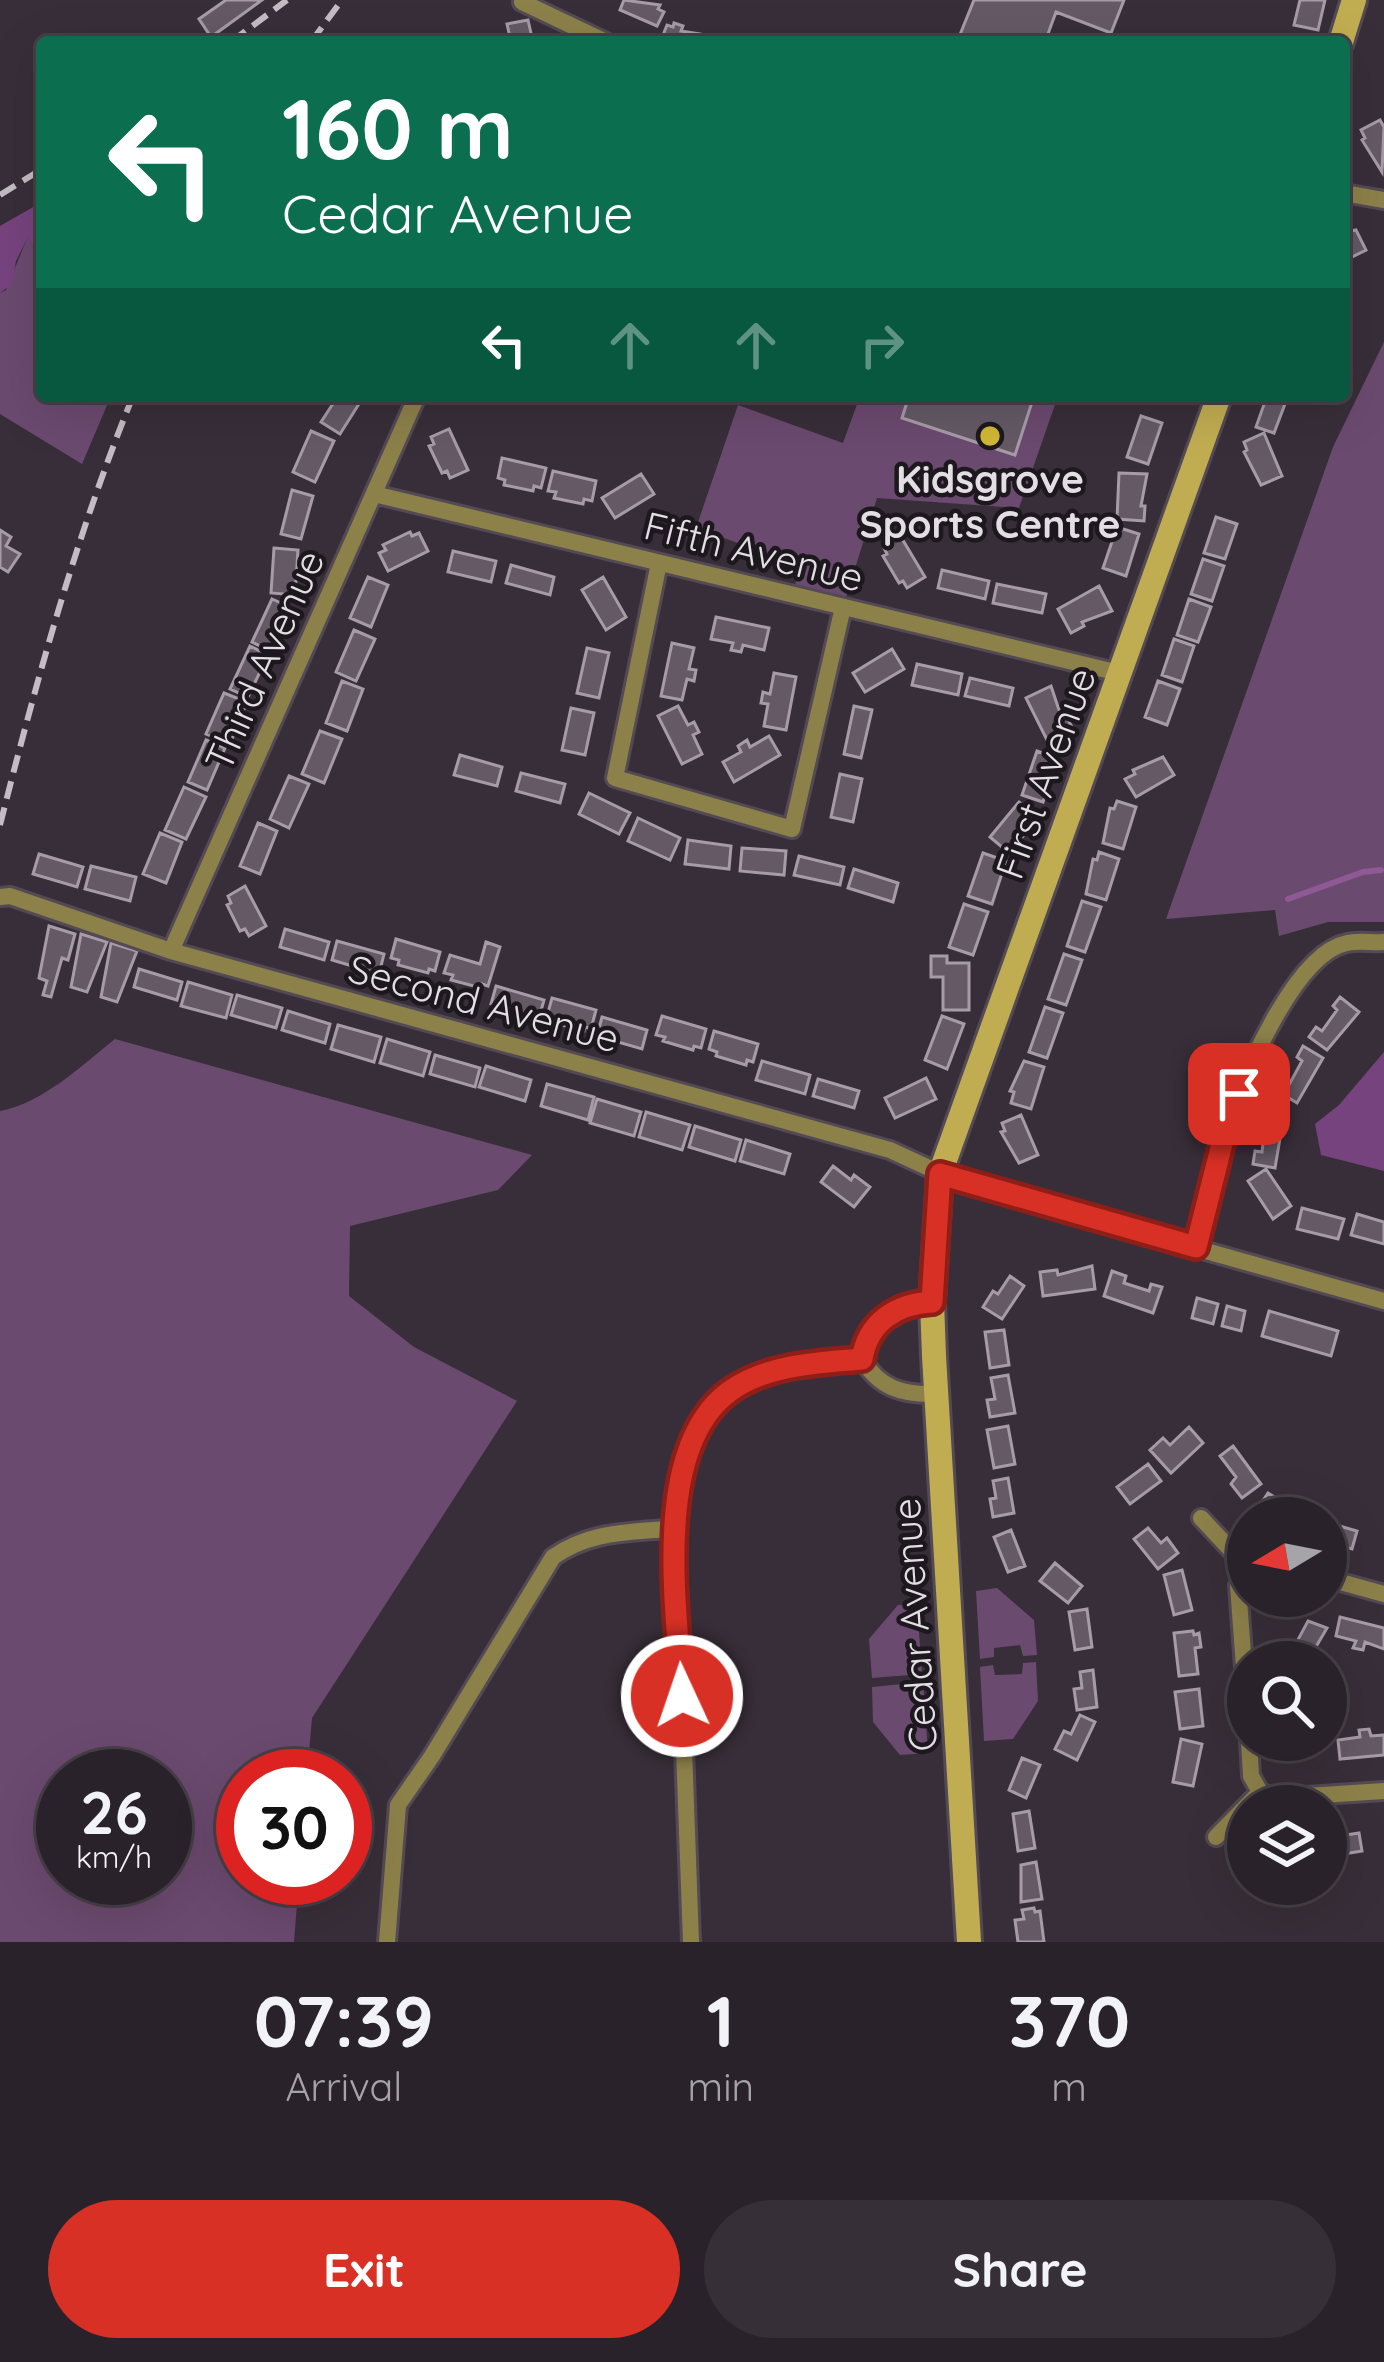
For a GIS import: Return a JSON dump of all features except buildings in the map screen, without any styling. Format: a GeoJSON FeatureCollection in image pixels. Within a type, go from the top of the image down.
{"type":"FeatureCollection","features":[{"type":"Feature","properties":{"kind":"main road"},"geometry":{"type":"LineString","coordinates":[[1343,36],[1354,0]]}},
{"type":"Feature","properties":{"kind":"main road","name":"First Avenue"},"geometry":{"type":"LineString","coordinates":[[940,1174],[1218,402]]}},
{"type":"Feature","properties":{"kind":"main road","name":"Cedar Avenue"},"geometry":{"type":"LineString","coordinates":[[940,1174],[932,1302],[935,1394],[969,1942]]}},
{"type":"Feature","properties":{"kind":"street"},"geometry":{"type":"LineString","coordinates":[[522,2],[577,36]]}},
{"type":"Feature","properties":{"kind":"street"},"geometry":{"type":"LineString","coordinates":[[1350,194],[1384,200]]}},
{"type":"Feature","properties":{"kind":"street","name":"Third Avenue"},"geometry":{"type":"LineString","coordinates":[[171,950],[414,402]]}},
{"type":"Feature","properties":{"kind":"street","name":"Fifth Avenue"},"geometry":{"type":"LineString","coordinates":[[374,494],[1119,673]]}},
{"type":"Feature","properties":{"kind":"street"},"geometry":{"type":"LineString","coordinates":[[659,562],[615,778],[792,829],[842,607]]}},
{"type":"Feature","properties":{"kind":"street","name":"Second Avenue"},"geometry":{"type":"LineString","coordinates":[[5,897],[171,950],[890,1150],[940,1174],[1384,1300]]}},
{"type":"Feature","properties":{"kind":"street"},"geometry":{"type":"LineString","coordinates":[[1196,1247],[1242,1084],[1301,978],[1322,956],[1346,943],[1384,942]]}},
{"type":"Feature","properties":{"kind":"street"},"geometry":{"type":"LineString","coordinates":[[932,1302],[900,1307],[875,1325],[862,1359],[871,1373],[902,1394],[935,1394]]}},
{"type":"Feature","properties":{"kind":"street"},"geometry":{"type":"LineString","coordinates":[[692,1942],[677,1482],[691,1438],[731,1390],[802,1364],[862,1359]]}},
{"type":"Feature","properties":{"kind":"street"},"geometry":{"type":"LineString","coordinates":[[1201,1518],[1227,1545]]}},
{"type":"Feature","properties":{"kind":"street"},"geometry":{"type":"LineString","coordinates":[[387,1942],[398,1805],[553,1557],[576,1541],[608,1532],[676,1528]]}},
{"type":"Feature","properties":{"kind":"street"},"geometry":{"type":"LineString","coordinates":[[1347,1584],[1384,1594]]}},
{"type":"Feature","properties":{"kind":"street"},"geometry":{"type":"LineString","coordinates":[[1347,1793],[1384,1791]]}},
{"type":"Feature","properties":{"kind":"street"},"geometry":{"type":"LineString","coordinates":[[1216,1838],[1227,1826]]}},
{"type":"Feature","properties":{"kind":"shaded area"},"geometry":{"type":"Polygon","coordinates":[[[36,205],[36,252],[28,237],[16,261],[12,284],[0,293],[0,226],[36,205]]]}},
{"type":"Feature","properties":{"kind":"shaded area"},"geometry":{"type":"Polygon","coordinates":[[[28,236],[36,252],[36,402],[108,402],[82,464],[0,414],[0,293],[6,290],[28,236]]]}},
{"type":"Feature","properties":{"kind":"shaded area"},"geometry":{"type":"Polygon","coordinates":[[[1384,342],[1384,922],[1328,922],[1279,936],[1275,910],[1166,919],[1333,447],[1384,342]]]}},
{"type":"Feature","properties":{"kind":"shaded area"},"geometry":{"type":"Polygon","coordinates":[[[858,402],[1056,402],[1019,508],[877,498],[843,607],[792,594],[801,566],[696,528],[738,405],[843,443],[858,402]]]}},
{"type":"Feature","properties":{"kind":"shaded area"},"geometry":{"type":"Polygon","coordinates":[[[115,1039],[532,1155],[498,1190],[350,1226],[349,1296],[414,1347],[517,1401],[312,1718],[309,1749],[216,1749],[216,1905],[297,1905],[294,1942],[0,1942],[0,1111],[31,1100],[115,1039]]]}},
{"type":"Feature","properties":{"kind":"shaded area"},"geometry":{"type":"Polygon","coordinates":[[[1384,1052],[1384,1171],[1321,1155],[1315,1124],[1339,1105],[1384,1052]]]}},
{"type":"Feature","properties":{"kind":"shaded area"},"geometry":{"type":"Polygon","coordinates":[[[997,1588],[1034,1620],[1037,1655],[1023,1656],[1020,1645],[994,1648],[994,1657],[980,1659],[976,1591],[997,1588]]]}},
{"type":"Feature","properties":{"kind":"shaded area"},"geometry":{"type":"Polygon","coordinates":[[[917,1604],[922,1674],[872,1678],[869,1639],[898,1605],[917,1604]]]}},
{"type":"Feature","properties":{"kind":"shaded area"},"geometry":{"type":"Polygon","coordinates":[[[1036,1662],[1038,1701],[1013,1739],[984,1741],[980,1667],[993,1665],[995,1675],[1022,1674],[1023,1663],[1036,1662]]]}},
{"type":"Feature","properties":{"kind":"shaded area"},"geometry":{"type":"Polygon","coordinates":[[[923,1682],[928,1753],[900,1755],[873,1722],[872,1687],[923,1682]]]}},
{"type":"Feature","properties":{"kind":"waterway"},"geometry":{"type":"LineString","coordinates":[[1288,899],[1381,870]]}},
{"type":"Feature","properties":{"kind":"railway"},"geometry":{"type":"LineString","coordinates":[[239,36],[287,0]]}},
{"type":"Feature","properties":{"kind":"railway"},"geometry":{"type":"LineString","coordinates":[[315,36],[342,0]]}},
{"type":"Feature","properties":{"kind":"railway"},"geometry":{"type":"LineString","coordinates":[[0,195],[36,173]]}},
{"type":"Feature","properties":{"kind":"railway"},"geometry":{"type":"LineString","coordinates":[[0,825],[59,608],[131,402]]}},
{"type":"Feature","properties":{"kind":"place","name":"Kidsgrove Sports Centre"},"geometry":{"type":"Point","coordinates":[990,436]}},
{"type":"Feature","properties":{"kind":"route"},"geometry":{"type":"LineString","coordinates":[[682,1696],[677,1482],[691,1438],[711,1409],[731,1390],[763,1375],[802,1364],[862,1359],[875,1325],[900,1307],[932,1302],[940,1174],[1196,1247],[1239,1094]]}}]}
